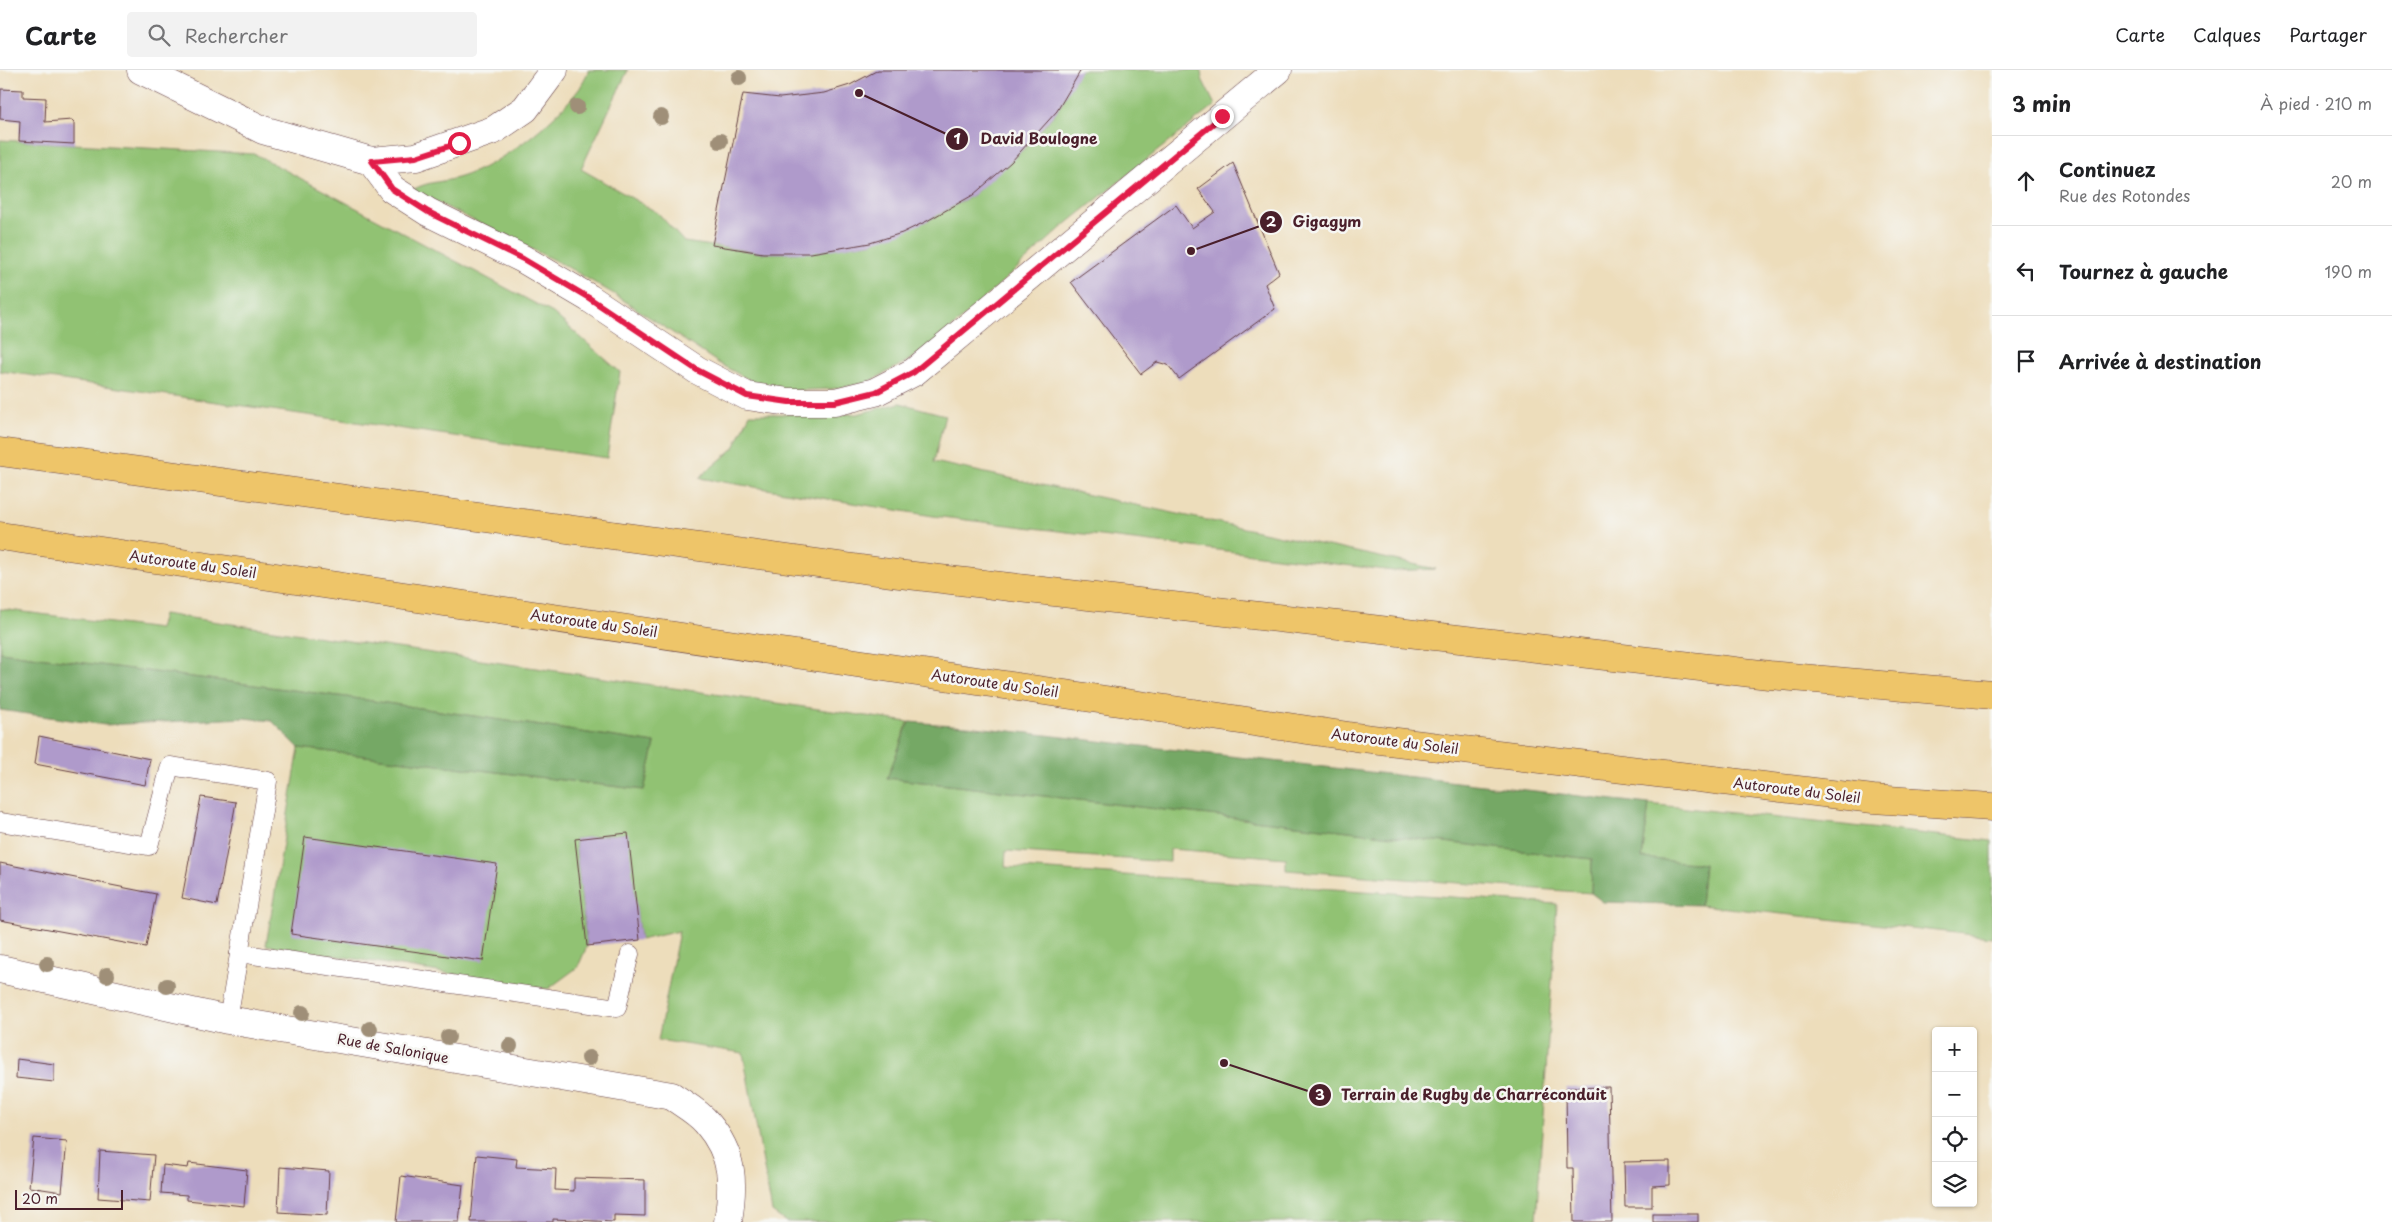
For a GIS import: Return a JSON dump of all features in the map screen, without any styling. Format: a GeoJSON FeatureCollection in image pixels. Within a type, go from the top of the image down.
{"type":"FeatureCollection","features":[{"type":"Feature","properties":{"kind":"highway"},"geometry":{"type":"LineString","coordinates":[[0,452],[898,574],[1749,673],[1992,695]]}},
{"type":"Feature","properties":{"kind":"highway","name":"Autoroute du Soleil"},"geometry":{"type":"LineString","coordinates":[[0,536],[1356,737],[1873,799],[1992,807]]}},
{"type":"Feature","properties":{"kind":"street"},"geometry":{"type":"LineString","coordinates":[[141,70],[264,130],[372,161],[416,157],[494,130],[525,109],[554,70]]}},
{"type":"Feature","properties":{"kind":"street"},"geometry":{"type":"LineString","coordinates":[[372,161],[392,189],[428,212],[523,259],[589,298],[697,370],[747,396],[789,402],[835,402],[876,392],[914,372],[1278,70]]}},
{"type":"Feature","properties":{"kind":"street","name":"Rue de Salonique"},"geometry":{"type":"LineString","coordinates":[[0,969],[228,1020],[672,1096],[706,1121],[726,1151],[733,1190],[728,1222]]}},
{"type":"Feature","properties":{"kind":"street","name":"Rue de Salonique"},"geometry":{"type":"LineString","coordinates":[[733,1190],[745,1210],[748,1222]]}},
{"type":"Feature","properties":{"kind":"lane"},"geometry":{"type":"LineString","coordinates":[[0,822],[149,846],[170,766],[268,781],[228,1020]]}},
{"type":"Feature","properties":{"kind":"lane"},"geometry":{"type":"LineString","coordinates":[[239,954],[617,1008],[630,954]]}},
{"type":"Feature","properties":{"kind":"green space"},"geometry":{"type":"Polygon","coordinates":[[[589,70],[628,70],[581,169],[658,213],[684,242],[763,253],[796,253],[870,243],[927,221],[973,195],[1026,147],[1057,111],[1080,70],[1201,70],[1202,79],[1215,105],[1061,228],[928,350],[867,383],[832,389],[780,391],[755,383],[720,364],[614,294],[564,265],[412,190],[425,185],[454,179],[475,171],[507,154],[553,118],[580,88],[589,70]]]}},
{"type":"Feature","properties":{"kind":"green space"},"geometry":{"type":"Polygon","coordinates":[[[0,140],[255,154],[553,313],[620,372],[607,458],[0,371],[0,140]]]}},
{"type":"Feature","properties":{"kind":"green space"},"geometry":{"type":"Polygon","coordinates":[[[900,403],[945,415],[934,462],[1436,569],[1394,571],[933,516],[699,478],[734,448],[750,414],[857,414],[900,403]]]}},
{"type":"Feature","properties":{"kind":"green space"},"geometry":{"type":"Polygon","coordinates":[[[0,609],[159,629],[163,614],[908,722],[888,778],[1592,859],[1591,893],[1286,870],[1286,858],[1170,849],[1170,862],[1006,851],[1005,867],[1557,904],[1536,1222],[786,1222],[772,1212],[743,1053],[658,1040],[679,931],[640,940],[627,833],[575,839],[587,946],[578,967],[548,989],[266,945],[299,748],[644,790],[655,743],[346,697],[0,652],[0,609]]]}},
{"type":"Feature","properties":{"kind":"green space"},"geometry":{"type":"Polygon","coordinates":[[[0,652],[346,697],[655,743],[644,790],[299,748],[272,721],[244,718],[105,725],[0,710],[0,652]]]}},
{"type":"Feature","properties":{"kind":"green space"},"geometry":{"type":"Polygon","coordinates":[[[909,722],[967,726],[1649,804],[1642,858],[1704,864],[1700,905],[1603,902],[1591,893],[1592,859],[887,778],[909,722]]]}},
{"type":"Feature","properties":{"kind":"green space"},"geometry":{"type":"Polygon","coordinates":[[[1649,804],[1992,841],[1992,937],[1700,905],[1704,864],[1642,859],[1649,804]]]}},
{"type":"Feature","properties":{"kind":"building"},"geometry":{"type":"Polygon","coordinates":[[[878,70],[1081,70],[1057,111],[1011,162],[973,195],[902,233],[870,243],[811,253],[763,253],[712,245],[743,94],[780,98],[824,93],[850,85],[878,70]]]}},
{"type":"Feature","properties":{"kind":"building"},"geometry":{"type":"Polygon","coordinates":[[[1,89],[23,90],[23,97],[46,98],[45,122],[72,120],[74,122],[74,144],[19,141],[20,121],[0,119],[1,89]]]}},
{"type":"Feature","properties":{"kind":"building"},"geometry":{"type":"Polygon","coordinates":[[[1233,163],[1279,273],[1265,284],[1275,309],[1179,379],[1168,365],[1157,362],[1141,374],[1071,282],[1176,205],[1192,228],[1215,212],[1198,189],[1233,163]]]}},
{"type":"Feature","properties":{"kind":"building"},"geometry":{"type":"Polygon","coordinates":[[[39,736],[150,759],[145,785],[35,764],[39,736]]]}},
{"type":"Feature","properties":{"kind":"building"},"geometry":{"type":"Polygon","coordinates":[[[201,797],[236,802],[217,905],[182,898],[201,797]]]}},
{"type":"Feature","properties":{"kind":"building"},"geometry":{"type":"Polygon","coordinates":[[[628,833],[640,940],[587,946],[575,839],[628,833]]]}},
{"type":"Feature","properties":{"kind":"building"},"geometry":{"type":"Polygon","coordinates":[[[305,837],[497,864],[483,961],[291,934],[305,837]]]}},
{"type":"Feature","properties":{"kind":"building"},"geometry":{"type":"Polygon","coordinates":[[[0,863],[156,894],[146,947],[0,920],[0,863]]]}},
{"type":"Feature","properties":{"kind":"building"},"geometry":{"type":"Polygon","coordinates":[[[17,1059],[54,1064],[54,1082],[16,1078],[17,1059]]]}},
{"type":"Feature","properties":{"kind":"building"},"geometry":{"type":"Polygon","coordinates":[[[1609,1087],[1612,1222],[1574,1222],[1573,1168],[1567,1168],[1566,1088],[1609,1087]]]}},
{"type":"Feature","properties":{"kind":"building"},"geometry":{"type":"Polygon","coordinates":[[[34,1138],[67,1141],[62,1192],[29,1187],[34,1138]]]}},
{"type":"Feature","properties":{"kind":"building"},"geometry":{"type":"Polygon","coordinates":[[[100,1151],[154,1155],[150,1202],[98,1198],[100,1151]]]}},
{"type":"Feature","properties":{"kind":"building"},"geometry":{"type":"Polygon","coordinates":[[[477,1155],[517,1159],[516,1167],[556,1169],[555,1190],[574,1191],[574,1178],[645,1180],[645,1216],[614,1215],[614,1222],[553,1219],[553,1222],[471,1222],[477,1155]]]}},
{"type":"Feature","properties":{"kind":"building"},"geometry":{"type":"Polygon","coordinates":[[[1670,1161],[1670,1185],[1652,1186],[1652,1207],[1625,1207],[1624,1162],[1670,1161]]]}},
{"type":"Feature","properties":{"kind":"building"},"geometry":{"type":"Polygon","coordinates":[[[189,1163],[247,1170],[244,1206],[187,1200],[187,1195],[161,1193],[163,1165],[188,1168],[189,1163]]]}},
{"type":"Feature","properties":{"kind":"building"},"geometry":{"type":"Polygon","coordinates":[[[280,1167],[329,1171],[327,1215],[278,1212],[280,1167]]]}},
{"type":"Feature","properties":{"kind":"building"},"geometry":{"type":"Polygon","coordinates":[[[401,1176],[463,1185],[459,1222],[396,1222],[401,1176]]]}},
{"type":"Feature","properties":{"kind":"building"},"geometry":{"type":"Polygon","coordinates":[[[1653,1214],[1698,1214],[1698,1222],[1653,1222],[1653,1214]]]}},
{"type":"Feature","properties":{"kind":"place","name":"David Boulogne"},"geometry":{"type":"Point","coordinates":[859,93]}},
{"type":"Feature","properties":{"kind":"place","name":"Gigagym"},"geometry":{"type":"Point","coordinates":[1191,251]}},
{"type":"Feature","properties":{"kind":"place","name":"Terrain de Rugby de Charréconduit"},"geometry":{"type":"Point","coordinates":[1224,1063]}},
{"type":"Feature","properties":{"kind":"route"},"geometry":{"type":"LineString","coordinates":[[459,143],[416,157],[372,161],[392,189],[428,212],[523,259],[589,298],[697,370],[747,396],[789,402],[835,402],[876,392],[914,372],[1222,116]]}}]}
